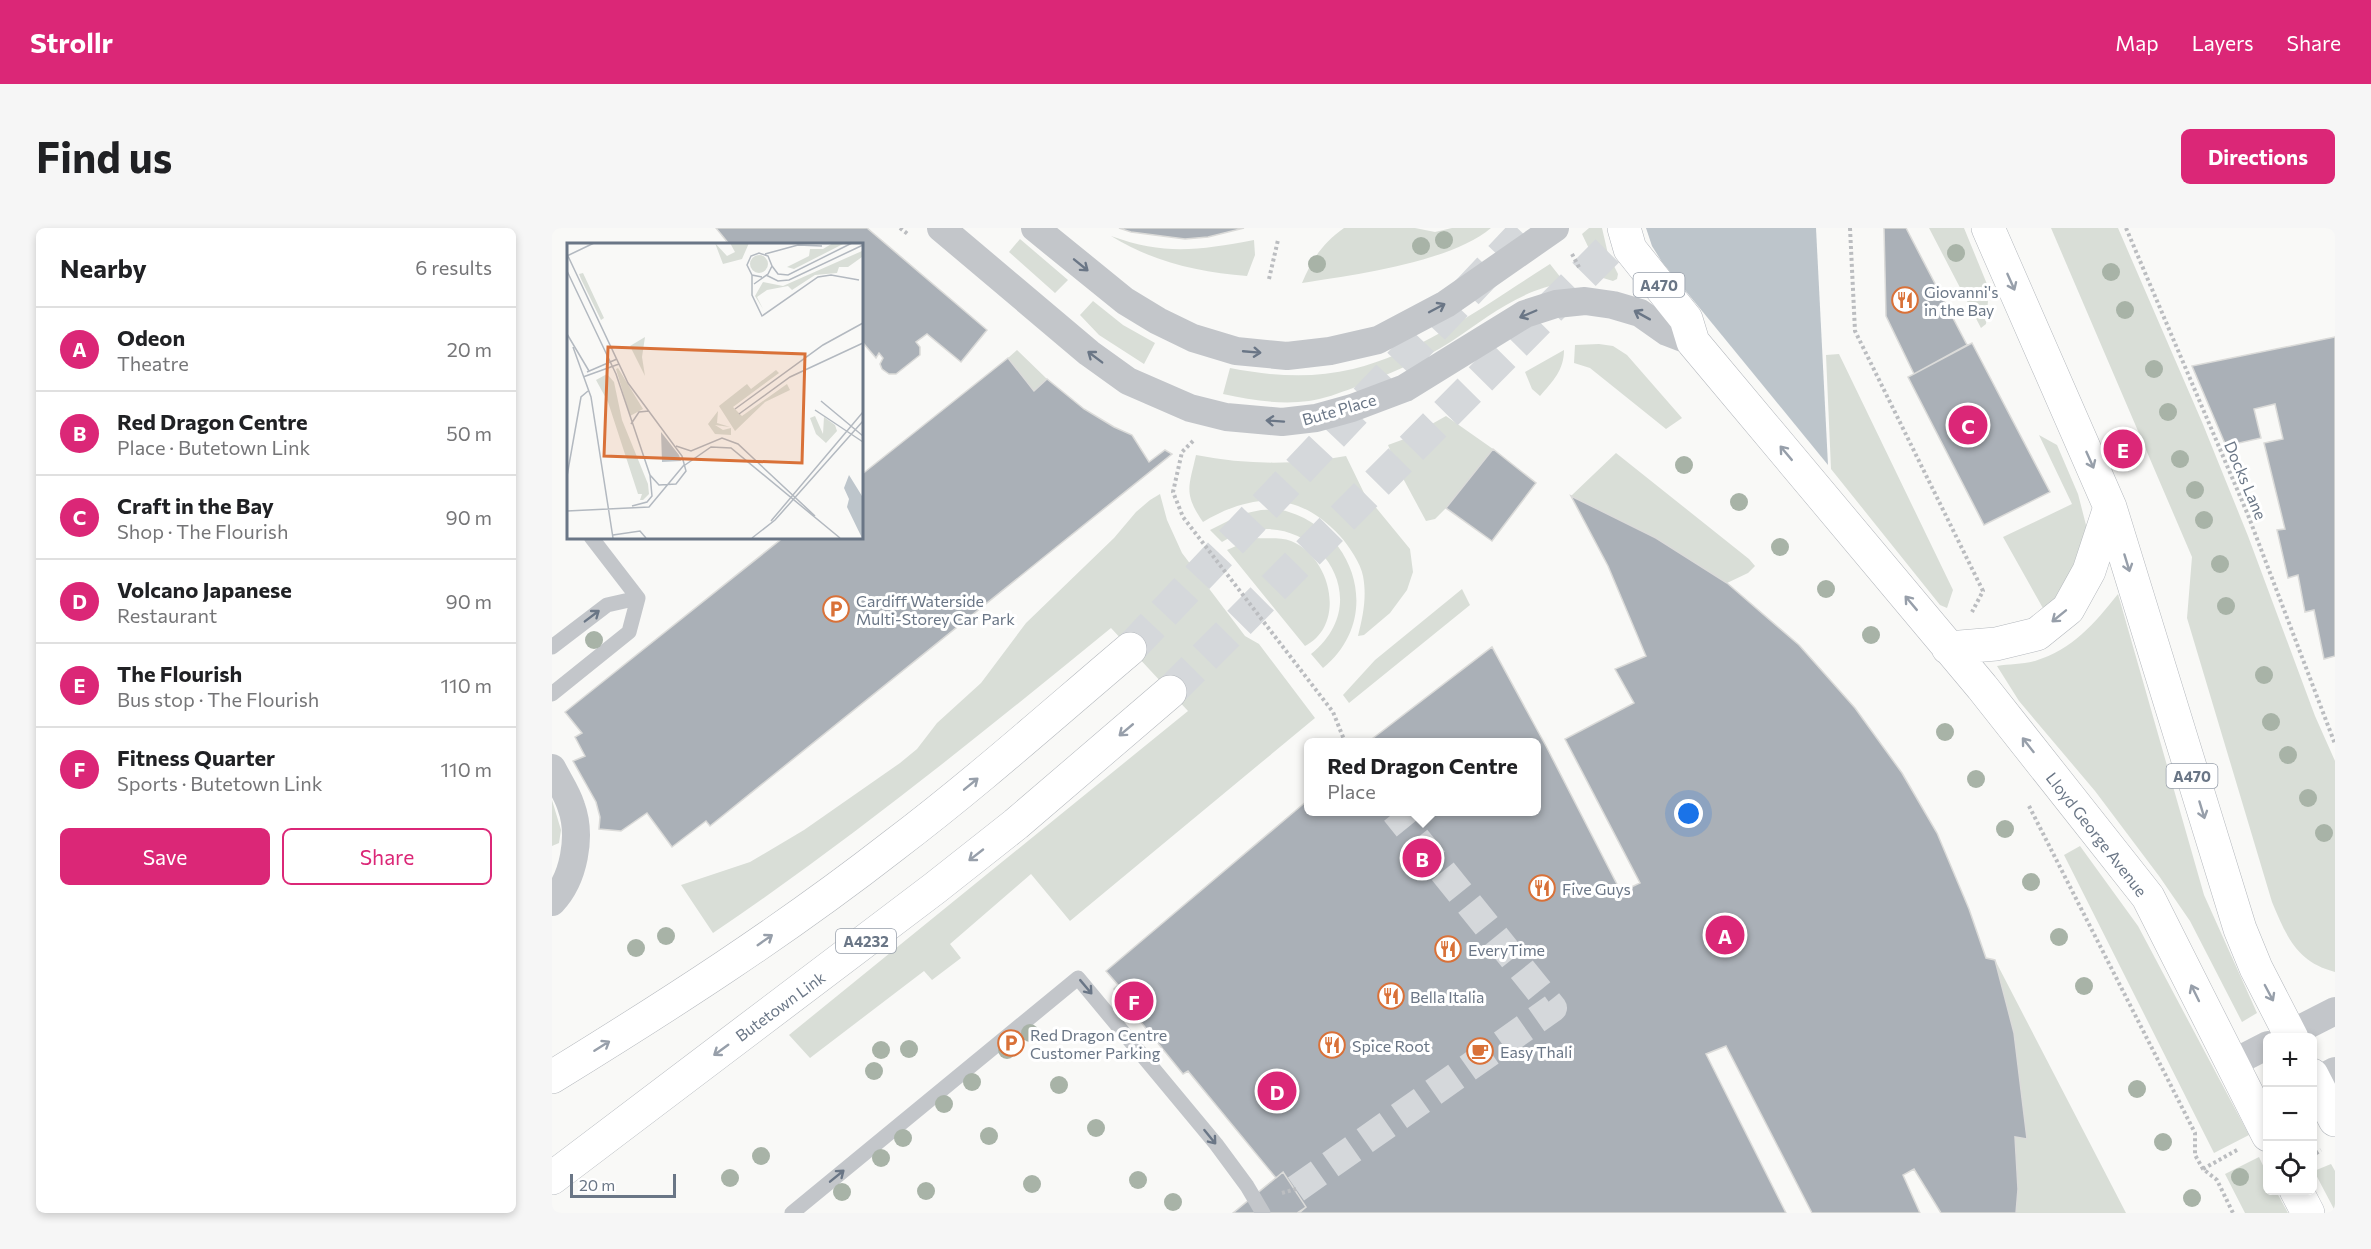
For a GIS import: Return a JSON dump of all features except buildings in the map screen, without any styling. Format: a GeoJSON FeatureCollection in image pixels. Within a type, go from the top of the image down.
{"type":"FeatureCollection","features":[{"type":"Feature","properties":{"kind":"main road","name":"A470"},"geometry":{"type":"LineString","coordinates":[[1624,228],[1630,249],[1686,319],[1693,342],[1957,634]]}},
{"type":"Feature","properties":{"kind":"main road","name":"A470"},"geometry":{"type":"LineString","coordinates":[[1988,228],[2110,507],[2240,929],[2281,1033]]}},
{"type":"Feature","properties":{"kind":"main road"},"geometry":{"type":"LineString","coordinates":[[1957,634],[1996,644],[2037,634],[2068,609],[2089,571],[2110,507]]}},
{"type":"Feature","properties":{"kind":"main road","name":"Lloyd George Avenue"},"geometry":{"type":"LineString","coordinates":[[1957,634],[2148,897],[2203,1010],[2233,1063],[2258,1124]]}},
{"type":"Feature","properties":{"kind":"main road"},"geometry":{"type":"LineString","coordinates":[[552,1077],[682,997],[845,883],[989,769],[1130,649]]}},
{"type":"Feature","properties":{"kind":"main road","name":"Butetown Link"},"geometry":{"type":"LineString","coordinates":[[552,1178],[935,888],[1016,824],[1170,692]]}},
{"type":"Feature","properties":{"kind":"main road"},"geometry":{"type":"LineString","coordinates":[[2319,1078],[2335,1120]]}},
{"type":"Feature","properties":{"kind":"main road"},"geometry":{"type":"LineString","coordinates":[[2298,1195],[2308,1213]]}},
{"type":"Feature","properties":{"kind":"street","name":"Bute Place"},"geometry":{"type":"LineString","coordinates":[[941,228],[1089,352],[1128,381],[1190,408],[1226,417],[1282,423],[1316,418],[1352,408],[1405,388],[1525,314],[1556,304],[1585,301],[1613,304],[1640,313],[1667,332],[1693,342]]}},
{"type":"Feature","properties":{"kind":"street"},"geometry":{"type":"LineString","coordinates":[[1035,228],[1125,301],[1158,321],[1193,338],[1236,351],[1287,356],[1330,351],[1378,339],[1446,304],[1561,237]]}},
{"type":"Feature","properties":{"kind":"street"},"geometry":{"type":"LineString","coordinates":[[552,768],[572,806],[577,836],[567,879],[559,895],[552,902]]}},
{"type":"Feature","properties":{"kind":"street"},"geometry":{"type":"LineString","coordinates":[[2293,1033],[2335,1011]]}},
{"type":"Feature","properties":{"kind":"street"},"geometry":{"type":"LineString","coordinates":[[2233,1063],[2263,1048]]}},
{"type":"Feature","properties":{"kind":"lane"},"geometry":{"type":"LineString","coordinates":[[592,538],[638,598]]}},
{"type":"Feature","properties":{"kind":"lane"},"geometry":{"type":"LineString","coordinates":[[552,646],[607,605],[638,598]]}},
{"type":"Feature","properties":{"kind":"lane"},"geometry":{"type":"LineString","coordinates":[[552,694],[629,632],[638,598]]}},
{"type":"Feature","properties":{"kind":"lane"},"geometry":{"type":"LineString","coordinates":[[792,1213],[1078,978],[1216,1144],[1247,1186],[1263,1213]]}},
{"type":"Feature","properties":{"kind":"path"},"geometry":{"type":"LineString","coordinates":[[1850,228],[1855,331],[1983,591],[1957,634]]}},
{"type":"Feature","properties":{"kind":"path","name":"Docks Lane"},"geometry":{"type":"LineString","coordinates":[[2126,228],[2248,515],[2335,744]]}},
{"type":"Feature","properties":{"kind":"path"},"geometry":{"type":"LineString","coordinates":[[1561,237],[1579,264],[1581,273]]}},
{"type":"Feature","properties":{"kind":"path"},"geometry":{"type":"LineString","coordinates":[[1269,279],[1278,240]]}},
{"type":"Feature","properties":{"kind":"path"},"geometry":{"type":"LineString","coordinates":[[1194,436],[1192,442],[1182,452],[1173,492],[1183,518],[1333,712],[1343,738]]}},
{"type":"Feature","properties":{"kind":"path"},"geometry":{"type":"LineString","coordinates":[[2029,806],[2195,1133],[2195,1155],[2203,1169],[2217,1180],[2233,1213]]}},
{"type":"Feature","properties":{"kind":"path"},"geometry":{"type":"LineString","coordinates":[[2203,1169],[2258,1124]]}},
{"type":"Feature","properties":{"kind":"path"},"geometry":{"type":"LineString","coordinates":[[1275,1195],[1296,1189]]}},
{"type":"Feature","properties":{"kind":"shaded area"},"geometry":{"type":"Polygon","coordinates":[[[1344,228],[1415,228],[1435,232],[1452,228],[1491,228],[1474,240],[1427,258],[1374,271],[1302,283],[1319,252],[1344,228]]]}},
{"type":"Feature","properties":{"kind":"shaded area"},"geometry":{"type":"Polygon","coordinates":[[[1589,228],[1602,228],[1608,254],[1618,274],[1617,279],[1613,281],[1603,278],[1582,234],[1589,228]]]}},
{"type":"Feature","properties":{"kind":"shaded area"},"geometry":{"type":"Polygon","coordinates":[[[1646,228],[1816,228],[1828,465],[1662,262],[1652,246],[1646,228]]]}},
{"type":"Feature","properties":{"kind":"shaded area"},"geometry":{"type":"Polygon","coordinates":[[[1929,228],[1964,228],[1989,289],[1986,324],[1981,328],[1929,228]]]}},
{"type":"Feature","properties":{"kind":"shaded area"},"geometry":{"type":"Polygon","coordinates":[[[2051,228],[2118,228],[2202,422],[2248,536],[2315,716],[2335,761],[2335,972],[2311,961],[2294,946],[2272,902],[2187,618],[2192,557],[2051,228]]]}},
{"type":"Feature","properties":{"kind":"shaded area"},"geometry":{"type":"Polygon","coordinates":[[[1111,236],[1166,249],[1199,248],[1254,240],[1255,255],[1247,276],[1229,274],[1160,259],[1111,236]]]}},
{"type":"Feature","properties":{"kind":"shaded area"},"geometry":{"type":"Polygon","coordinates":[[[1020,239],[1068,280],[1055,293],[1009,252],[1020,239]]]}},
{"type":"Feature","properties":{"kind":"shaded area"},"geometry":{"type":"Polygon","coordinates":[[[1550,264],[1565,283],[1534,291],[1506,305],[1428,355],[1366,383],[1326,397],[1298,402],[1266,401],[1223,394],[1230,368],[1276,374],[1322,374],[1353,369],[1405,351],[1480,309],[1550,264]]]}},
{"type":"Feature","properties":{"kind":"shaded area"},"geometry":{"type":"Polygon","coordinates":[[[1093,301],[1123,325],[1155,343],[1144,364],[1099,335],[1080,315],[1093,301]]]}},
{"type":"Feature","properties":{"kind":"shaded area"},"geometry":{"type":"Polygon","coordinates":[[[1575,345],[1613,346],[1627,355],[1682,418],[1666,429],[1590,368],[1574,363],[1575,345]]]}},
{"type":"Feature","properties":{"kind":"shaded area"},"geometry":{"type":"Polygon","coordinates":[[[1017,350],[1047,379],[1034,391],[1008,358],[1017,350]]]}},
{"type":"Feature","properties":{"kind":"shaded area"},"geometry":{"type":"Polygon","coordinates":[[[1564,350],[1560,369],[1540,396],[1532,389],[1525,372],[1564,350]]]}},
{"type":"Feature","properties":{"kind":"shaded area"},"geometry":{"type":"Polygon","coordinates":[[[1839,354],[1953,590],[1947,608],[1940,605],[1831,469],[1826,355],[1839,354]]]}},
{"type":"Feature","properties":{"kind":"shaded area"},"geometry":{"type":"Polygon","coordinates":[[[1446,416],[1493,449],[1446,508],[1435,519],[1426,521],[1388,445],[1407,438],[1446,416]]]}},
{"type":"Feature","properties":{"kind":"shaded area"},"geometry":{"type":"Polygon","coordinates":[[[2039,435],[2057,445],[2078,494],[2086,525],[2087,550],[2076,578],[2044,610],[2003,537],[2072,504],[2039,435]]]}},
{"type":"Feature","properties":{"kind":"shaded area"},"geometry":{"type":"Polygon","coordinates":[[[1616,453],[1755,566],[1748,573],[1727,583],[1656,538],[1571,496],[1616,453]]]}},
{"type":"Feature","properties":{"kind":"shaded area"},"geometry":{"type":"Polygon","coordinates":[[[1196,455],[1234,461],[1271,463],[1346,456],[1364,493],[1410,549],[1413,572],[1407,590],[1390,613],[1364,635],[1358,636],[1364,606],[1363,576],[1354,555],[1340,536],[1324,521],[1308,511],[1292,504],[1275,501],[1258,501],[1240,505],[1203,522],[1192,504],[1189,490],[1196,455]]]}},
{"type":"Feature","properties":{"kind":"shaded area"},"geometry":{"type":"Polygon","coordinates":[[[1160,494],[1167,520],[1182,553],[1245,636],[1259,644],[1315,718],[1070,921],[1031,874],[950,944],[961,958],[932,980],[924,971],[810,1058],[789,1035],[1188,711],[1111,628],[866,823],[713,933],[681,885],[750,862],[804,830],[900,763],[917,749],[937,723],[981,683],[1026,623],[1114,538],[1136,512],[1160,494]]]}},
{"type":"Feature","properties":{"kind":"shaded area"},"geometry":{"type":"Polygon","coordinates":[[[1261,510],[1286,511],[1313,523],[1332,539],[1346,558],[1354,580],[1356,603],[1352,626],[1341,648],[1323,668],[1311,654],[1332,630],[1340,605],[1337,580],[1325,558],[1306,540],[1281,531],[1252,530],[1222,542],[1210,530],[1242,514],[1261,510]]]}},
{"type":"Feature","properties":{"kind":"shaded area"},"geometry":{"type":"Polygon","coordinates":[[[1254,538],[1291,541],[1305,549],[1316,561],[1324,575],[1329,591],[1330,607],[1326,623],[1318,636],[1305,646],[1227,550],[1254,538]]]}},
{"type":"Feature","properties":{"kind":"shaded area"},"geometry":{"type":"Polygon","coordinates":[[[1462,589],[1470,605],[1349,703],[1343,695],[1375,660],[1462,589]]]}},
{"type":"Feature","properties":{"kind":"shaded area"},"geometry":{"type":"Polygon","coordinates":[[[2118,594],[2204,895],[2257,1013],[2242,1022],[2190,921],[2095,791],[2019,701],[1997,666],[2035,661],[2061,650],[2082,634],[2118,594]]]}},
{"type":"Feature","properties":{"kind":"shaded area"},"geometry":{"type":"Polygon","coordinates":[[[552,800],[561,830],[559,843],[552,846],[552,800]]]}},
{"type":"Feature","properties":{"kind":"shaded area"},"geometry":{"type":"Polygon","coordinates":[[[2080,846],[2138,926],[2249,1135],[2214,1153],[2064,855],[2080,846]]]}},
{"type":"Feature","properties":{"kind":"shaded area"},"geometry":{"type":"Polygon","coordinates":[[[1995,960],[2126,1213],[2016,1213],[2018,1189],[2015,1137],[2027,1138],[2014,1033],[1995,960]]]}},
{"type":"Feature","properties":{"kind":"shaded area"},"geometry":{"type":"Polygon","coordinates":[[[2259,1157],[2263,1166],[2263,1195],[2278,1195],[2288,1213],[2245,1213],[2225,1174],[2259,1157]]]}},
{"type":"Feature","properties":{"kind":"shaded area"},"geometry":{"type":"Polygon","coordinates":[[[2331,1164],[2335,1171],[2335,1211],[2317,1177],[2317,1170],[2331,1164]]]}},
{"type":"Feature","properties":{"kind":"tunnel"},"geometry":{"type":"LineString","coordinates":[[1130,649],[1528,228]]}},
{"type":"Feature","properties":{"kind":"tunnel"},"geometry":{"type":"LineString","coordinates":[[1170,692],[1630,228]]}},
{"type":"Feature","properties":{"kind":"tunnel"},"geometry":{"type":"LineString","coordinates":[[1296,1189],[1553,1008],[1398,816]]}},
{"type":"Feature","properties":{"kind":"place","name":"Giovanni's in the Bay"},"geometry":{"type":"Point","coordinates":[1905,300]}},
{"type":"Feature","properties":{"kind":"place","name":"Craft in the Bay"},"geometry":{"type":"Point","coordinates":[1968,425]}},
{"type":"Feature","properties":{"kind":"place","name":"The Flourish"},"geometry":{"type":"Point","coordinates":[2123,449]}},
{"type":"Feature","properties":{"kind":"place","name":"Cardiff Waterside Multi-Storey Car Park"},"geometry":{"type":"Point","coordinates":[836,609]}},
{"type":"Feature","properties":{"kind":"place","name":"Red Dragon Centre"},"geometry":{"type":"Point","coordinates":[1422,858]}},
{"type":"Feature","properties":{"kind":"place","name":"Five Guys"},"geometry":{"type":"Point","coordinates":[1542,888]}},
{"type":"Feature","properties":{"kind":"place","name":"Odeon"},"geometry":{"type":"Point","coordinates":[1725,935]}},
{"type":"Feature","properties":{"kind":"place","name":"EveryTime"},"geometry":{"type":"Point","coordinates":[1448,949]}},
{"type":"Feature","properties":{"kind":"place","name":"Bella Italia"},"geometry":{"type":"Point","coordinates":[1391,996]}},
{"type":"Feature","properties":{"kind":"place","name":"Fitness Quarter"},"geometry":{"type":"Point","coordinates":[1134,1001]}},
{"type":"Feature","properties":{"kind":"place","name":"Red Dragon Centre Customer Parking"},"geometry":{"type":"Point","coordinates":[1011,1043]}},
{"type":"Feature","properties":{"kind":"place","name":"Spice Root"},"geometry":{"type":"Point","coordinates":[1332,1045]}},
{"type":"Feature","properties":{"kind":"place","name":"Easy Thali"},"geometry":{"type":"Point","coordinates":[1480,1051]}},
{"type":"Feature","properties":{"kind":"place","name":"Volcano Japanese"},"geometry":{"type":"Point","coordinates":[1277,1091]}}]}
